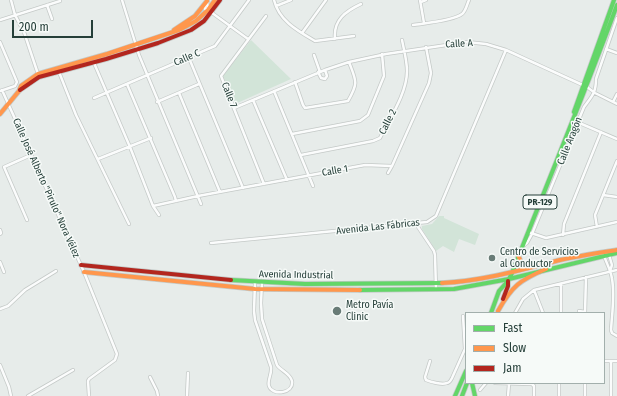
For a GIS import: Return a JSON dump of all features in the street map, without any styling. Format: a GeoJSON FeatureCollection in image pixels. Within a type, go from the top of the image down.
{"type":"FeatureCollection","features":[{"type":"Feature","properties":{"kind":"main road"},"geometry":{"type":"LineString","coordinates":[[0,114],[19,91],[38,75],[192,30],[204,21],[215,0]]}},
{"type":"Feature","properties":{"kind":"main road"},"geometry":{"type":"LineString","coordinates":[[38,75],[59,72],[94,63],[170,33],[196,21],[210,11],[220,0]]}},
{"type":"Feature","properties":{"kind":"main road","name":"PR-129"},"geometry":{"type":"LineString","coordinates":[[585,86],[606,17],[614,0]]}},
{"type":"Feature","properties":{"kind":"main road"},"geometry":{"type":"LineString","coordinates":[[170,33],[195,16],[208,1]]}},
{"type":"Feature","properties":{"kind":"main road","name":"PR-129"},"geometry":{"type":"LineString","coordinates":[[491,312],[499,291],[512,273],[518,255],[530,233],[617,5]]}},
{"type":"Feature","properties":{"kind":"main road"},"geometry":{"type":"LineString","coordinates":[[498,312],[505,298],[513,287],[522,280],[546,269],[617,250]]}},
{"type":"Feature","properties":{"kind":"main road"},"geometry":{"type":"LineString","coordinates":[[606,254],[617,253]]}},
{"type":"Feature","properties":{"kind":"main road","name":"Avenida Industrial"},"geometry":{"type":"LineString","coordinates":[[81,265],[256,282],[304,284],[436,283],[459,282],[512,273],[561,260],[606,254]]}},
{"type":"Feature","properties":{"kind":"main road"},"geometry":{"type":"LineString","coordinates":[[518,255],[522,264],[530,267]]}},
{"type":"Feature","properties":{"kind":"main road"},"geometry":{"type":"LineString","coordinates":[[101,268],[101,274]]}},
{"type":"Feature","properties":{"kind":"main road","name":"Avenida Industrial"},"geometry":{"type":"LineString","coordinates":[[84,272],[255,289],[459,289],[508,280],[546,269]]}},
{"type":"Feature","properties":{"kind":"main road"},"geometry":{"type":"LineString","coordinates":[[181,282],[183,275]]}},
{"type":"Feature","properties":{"kind":"main road","name":"PR-129"},"geometry":{"type":"LineString","coordinates":[[498,312],[508,286],[508,280]]}},
{"type":"Feature","properties":{"kind":"main road"},"geometry":{"type":"LineString","coordinates":[[455,396],[465,373]]}},
{"type":"Feature","properties":{"kind":"main road"},"geometry":{"type":"LineString","coordinates":[[462,396],[467,384]]}},
{"type":"Feature","properties":{"kind":"main road"},"geometry":{"type":"LineString","coordinates":[[472,384],[475,396]]}},
{"type":"Feature","properties":{"kind":"street"},"geometry":{"type":"LineString","coordinates":[[10,0],[15,15],[24,32],[38,75]]}},
{"type":"Feature","properties":{"kind":"street"},"geometry":{"type":"LineString","coordinates":[[122,0],[146,75],[201,204]]}},
{"type":"Feature","properties":{"kind":"street","name":"Calle C"},"geometry":{"type":"LineString","coordinates":[[94,98],[215,46],[250,0]]}},
{"type":"Feature","properties":{"kind":"street"},"geometry":{"type":"LineString","coordinates":[[274,0],[283,19],[315,41],[354,36]]}},
{"type":"Feature","properties":{"kind":"street"},"geometry":{"type":"LineString","coordinates":[[276,6],[291,0]]}},
{"type":"Feature","properties":{"kind":"street"},"geometry":{"type":"LineString","coordinates":[[302,33],[326,0]]}},
{"type":"Feature","properties":{"kind":"street"},"geometry":{"type":"LineString","coordinates":[[424,23],[420,1],[426,0]]}},
{"type":"Feature","properties":{"kind":"street"},"geometry":{"type":"LineString","coordinates":[[413,25],[447,19],[461,14],[469,0]]}},
{"type":"Feature","properties":{"kind":"street"},"geometry":{"type":"LineString","coordinates":[[0,20],[60,1]]}},
{"type":"Feature","properties":{"kind":"street"},"geometry":{"type":"LineString","coordinates":[[208,1],[204,7],[205,9],[210,11],[248,39]]}},
{"type":"Feature","properties":{"kind":"street"},"geometry":{"type":"LineString","coordinates":[[335,39],[334,30],[341,18],[348,10],[361,4]]}},
{"type":"Feature","properties":{"kind":"street"},"geometry":{"type":"LineString","coordinates":[[48,5],[52,19]]}},
{"type":"Feature","properties":{"kind":"street","name":"Calle 7"},"geometry":{"type":"LineString","coordinates":[[264,184],[221,76],[266,16]]}},
{"type":"Feature","properties":{"kind":"street"},"geometry":{"type":"LineString","coordinates":[[595,94],[596,79],[617,18]]}},
{"type":"Feature","properties":{"kind":"street"},"geometry":{"type":"LineString","coordinates":[[402,40],[404,51]]}},
{"type":"Feature","properties":{"kind":"street"},"geometry":{"type":"LineString","coordinates":[[0,42],[17,82],[15,86],[1,90]]}},
{"type":"Feature","properties":{"kind":"street","name":"Calle A"},"geometry":{"type":"LineString","coordinates":[[234,108],[319,72],[349,62],[382,54],[467,42],[486,44],[506,50],[585,86],[595,94],[617,104]]}},
{"type":"Feature","properties":{"kind":"street"},"geometry":{"type":"LineString","coordinates":[[388,173],[429,83],[430,73],[426,47]]}},
{"type":"Feature","properties":{"kind":"street"},"geometry":{"type":"LineString","coordinates":[[606,49],[617,53]]}},
{"type":"Feature","properties":{"kind":"street","name":"Avenida Las Fábricas"},"geometry":{"type":"LineString","coordinates":[[211,243],[427,222],[436,216],[506,50]]}},
{"type":"Feature","properties":{"kind":"street","name":"Calle 2"},"geometry":{"type":"LineString","coordinates":[[301,155],[373,141],[380,138],[396,107],[406,82],[407,69],[404,51]]}},
{"type":"Feature","properties":{"kind":"street"},"geometry":{"type":"LineString","coordinates":[[292,134],[360,121],[365,118],[368,115],[384,76],[382,54]]}},
{"type":"Feature","properties":{"kind":"street"},"geometry":{"type":"LineString","coordinates":[[314,55],[319,72]]}},
{"type":"Feature","properties":{"kind":"street"},"geometry":{"type":"LineString","coordinates":[[189,58],[243,188]]}},
{"type":"Feature","properties":{"kind":"street"},"geometry":{"type":"LineString","coordinates":[[295,82],[305,108],[348,100],[355,89],[357,81],[349,62]]}},
{"type":"Feature","properties":{"kind":"street"},"geometry":{"type":"LineString","coordinates":[[94,63],[130,147],[153,206],[159,215]]}},
{"type":"Feature","properties":{"kind":"street","name":"Calle A"},"geometry":{"type":"LineString","coordinates":[[319,72],[320,78],[325,80],[327,76],[325,70]]}},
{"type":"Feature","properties":{"kind":"street"},"geometry":{"type":"LineString","coordinates":[[59,72],[76,115],[129,224]]}},
{"type":"Feature","properties":{"kind":"street"},"geometry":{"type":"LineString","coordinates":[[127,84],[151,138],[176,202]]}},
{"type":"Feature","properties":{"kind":"street"},"geometry":{"type":"LineString","coordinates":[[157,102],[200,84]]}},
{"type":"Feature","properties":{"kind":"street","name":"Calle José Alberto \"Pirulo\" Nora Vélez"},"geometry":{"type":"LineString","coordinates":[[1,90],[81,265],[117,354],[115,360],[89,379],[90,396]]}},
{"type":"Feature","properties":{"kind":"street"},"geometry":{"type":"LineString","coordinates":[[274,91],[310,175],[313,186]]}},
{"type":"Feature","properties":{"kind":"street"},"geometry":{"type":"LineString","coordinates":[[179,93],[220,192]]}},
{"type":"Feature","properties":{"kind":"street","name":"Calle Aragón"},"geometry":{"type":"LineString","coordinates":[[530,233],[584,107],[595,94]]}},
{"type":"Feature","properties":{"kind":"street"},"geometry":{"type":"LineString","coordinates":[[613,102],[617,94]]}},
{"type":"Feature","properties":{"kind":"street"},"geometry":{"type":"LineString","coordinates":[[253,100],[287,180]]}},
{"type":"Feature","properties":{"kind":"street"},"geometry":{"type":"LineString","coordinates":[[577,122],[617,139]]}},
{"type":"Feature","properties":{"kind":"street"},"geometry":{"type":"LineString","coordinates":[[563,235],[564,224],[601,132]]}},
{"type":"Feature","properties":{"kind":"street"},"geometry":{"type":"LineString","coordinates":[[98,159],[151,138]]}},
{"type":"Feature","properties":{"kind":"street"},"geometry":{"type":"LineString","coordinates":[[27,220],[4,167],[31,154]]}},
{"type":"Feature","properties":{"kind":"street"},"geometry":{"type":"LineString","coordinates":[[596,227],[595,215],[617,161]]}},
{"type":"Feature","properties":{"kind":"street","name":"Calle 1"},"geometry":{"type":"LineString","coordinates":[[153,206],[198,196],[365,165],[392,166]]}},
{"type":"Feature","properties":{"kind":"street"},"geometry":{"type":"LineString","coordinates":[[603,195],[617,197]]}},
{"type":"Feature","properties":{"kind":"street"},"geometry":{"type":"LineString","coordinates":[[530,233],[546,238],[617,222]]}},
{"type":"Feature","properties":{"kind":"street"},"geometry":{"type":"LineString","coordinates":[[416,224],[434,251],[436,289]]}},
{"type":"Feature","properties":{"kind":"street"},"geometry":{"type":"LineString","coordinates":[[0,230],[0,234]]}},
{"type":"Feature","properties":{"kind":"street"},"geometry":{"type":"LineString","coordinates":[[606,254],[612,284],[611,330],[612,333],[617,336]]}},
{"type":"Feature","properties":{"kind":"street"},"geometry":{"type":"LineString","coordinates":[[0,262],[4,272]]}},
{"type":"Feature","properties":{"kind":"street"},"geometry":{"type":"LineString","coordinates":[[516,312],[523,299],[534,290],[617,270]]}},
{"type":"Feature","properties":{"kind":"street"},"geometry":{"type":"LineString","coordinates":[[0,309],[8,306],[25,290],[56,271]]}},
{"type":"Feature","properties":{"kind":"street"},"geometry":{"type":"LineString","coordinates":[[579,311],[585,312],[586,277]]}},
{"type":"Feature","properties":{"kind":"street"},"geometry":{"type":"LineString","coordinates":[[256,282],[254,311],[271,367],[269,387],[272,392],[282,394],[289,390],[292,385],[292,381],[287,373],[279,369],[264,327],[261,312],[262,282]]}},
{"type":"Feature","properties":{"kind":"street"},"geometry":{"type":"LineString","coordinates":[[561,283],[561,312]]}},
{"type":"Feature","properties":{"kind":"street"},"geometry":{"type":"LineString","coordinates":[[534,290],[543,312]]}},
{"type":"Feature","properties":{"kind":"street"},"geometry":{"type":"LineString","coordinates":[[464,316],[465,332]]}},
{"type":"Feature","properties":{"kind":"street"},"geometry":{"type":"LineString","coordinates":[[430,361],[425,377],[426,380],[447,384],[452,378],[465,351]]}},
{"type":"Feature","properties":{"kind":"street"},"geometry":{"type":"LineString","coordinates":[[605,361],[617,361]]}},
{"type":"Feature","properties":{"kind":"street"},"geometry":{"type":"LineString","coordinates":[[611,361],[611,396]]}},
{"type":"Feature","properties":{"kind":"street"},"geometry":{"type":"LineString","coordinates":[[0,365],[10,387],[11,396]]}},
{"type":"Feature","properties":{"kind":"street"},"geometry":{"type":"LineString","coordinates":[[28,396],[73,370]]}},
{"type":"Feature","properties":{"kind":"street"},"geometry":{"type":"LineString","coordinates":[[187,396],[188,374]]}},
{"type":"Feature","properties":{"kind":"street"},"geometry":{"type":"LineString","coordinates":[[150,377],[158,396]]}},
{"type":"Feature","properties":{"kind":"street"},"geometry":{"type":"LineString","coordinates":[[480,390],[485,384]]}},
{"type":"Feature","properties":{"kind":"street"},"geometry":{"type":"LineString","coordinates":[[508,396],[509,384],[532,384],[534,386],[534,396]]}},
{"type":"Feature","properties":{"kind":"street"},"geometry":{"type":"LineString","coordinates":[[559,396],[560,384]]}},
{"type":"Feature","properties":{"kind":"street"},"geometry":{"type":"LineString","coordinates":[[585,384],[585,396]]}},
{"type":"Feature","properties":{"kind":"green space"},"geometry":{"type":"Polygon","coordinates":[[[251,40],[291,79],[235,104],[223,76],[251,40]]]}},
{"type":"Feature","properties":{"kind":"green space"},"geometry":{"type":"Polygon","coordinates":[[[439,216],[444,216],[444,218],[479,234],[475,245],[459,239],[454,252],[443,246],[436,251],[422,229],[422,226],[432,224],[439,216]]]}},
{"type":"Feature","properties":{"kind":"traffic: fast"},"geometry":{"type":"LineString","coordinates":[[574,112],[614,0]]}},
{"type":"Feature","properties":{"kind":"traffic: fast"},"geometry":{"type":"LineString","coordinates":[[491,312],[499,291],[508,281],[512,273],[579,106],[617,5]]}},
{"type":"Feature","properties":{"kind":"traffic: fast"},"geometry":{"type":"LineString","coordinates":[[360,290],[454,289],[509,279],[617,253]]}},
{"type":"Feature","properties":{"kind":"traffic: fast"},"geometry":{"type":"LineString","coordinates":[[231,280],[305,284],[442,283]]}},
{"type":"Feature","properties":{"kind":"traffic: fast"},"geometry":{"type":"LineString","coordinates":[[455,396],[465,373]]}},
{"type":"Feature","properties":{"kind":"traffic: fast"},"geometry":{"type":"LineString","coordinates":[[462,396],[467,384]]}},
{"type":"Feature","properties":{"kind":"traffic: fast"},"geometry":{"type":"LineString","coordinates":[[472,384],[475,396]]}},
{"type":"Feature","properties":{"kind":"traffic: slow"},"geometry":{"type":"LineString","coordinates":[[0,114],[19,91],[21,86],[38,74],[107,54],[179,30],[196,21],[208,10],[215,0]]}},
{"type":"Feature","properties":{"kind":"traffic: slow"},"geometry":{"type":"LineString","coordinates":[[174,30],[195,16],[207,1]]}},
{"type":"Feature","properties":{"kind":"traffic: slow"},"geometry":{"type":"LineString","coordinates":[[442,283],[472,280],[567,259],[617,250]]}},
{"type":"Feature","properties":{"kind":"traffic: slow"},"geometry":{"type":"LineString","coordinates":[[518,255],[522,264],[530,267]]}},
{"type":"Feature","properties":{"kind":"traffic: slow"},"geometry":{"type":"LineString","coordinates":[[498,311],[512,290],[523,281],[546,269]]}},
{"type":"Feature","properties":{"kind":"traffic: slow"},"geometry":{"type":"LineString","coordinates":[[84,272],[255,289],[360,290]]}},
{"type":"Feature","properties":{"kind":"traffic: jam"},"geometry":{"type":"LineString","coordinates":[[20,90],[39,77],[158,43],[191,30],[204,21],[220,0]]}},
{"type":"Feature","properties":{"kind":"traffic: jam"},"geometry":{"type":"LineString","coordinates":[[81,265],[231,280]]}},
{"type":"Feature","properties":{"kind":"traffic: jam"},"geometry":{"type":"LineString","coordinates":[[503,299],[508,286],[508,281]]}},
{"type":"Feature","properties":{"kind":"place","name":"Centro de Servicios al Conductor"},"geometry":{"type":"Point","coordinates":[492,258]}},
{"type":"Feature","properties":{"kind":"place","name":"Metro Pavía Clinic"},"geometry":{"type":"Point","coordinates":[337,311]}}]}
